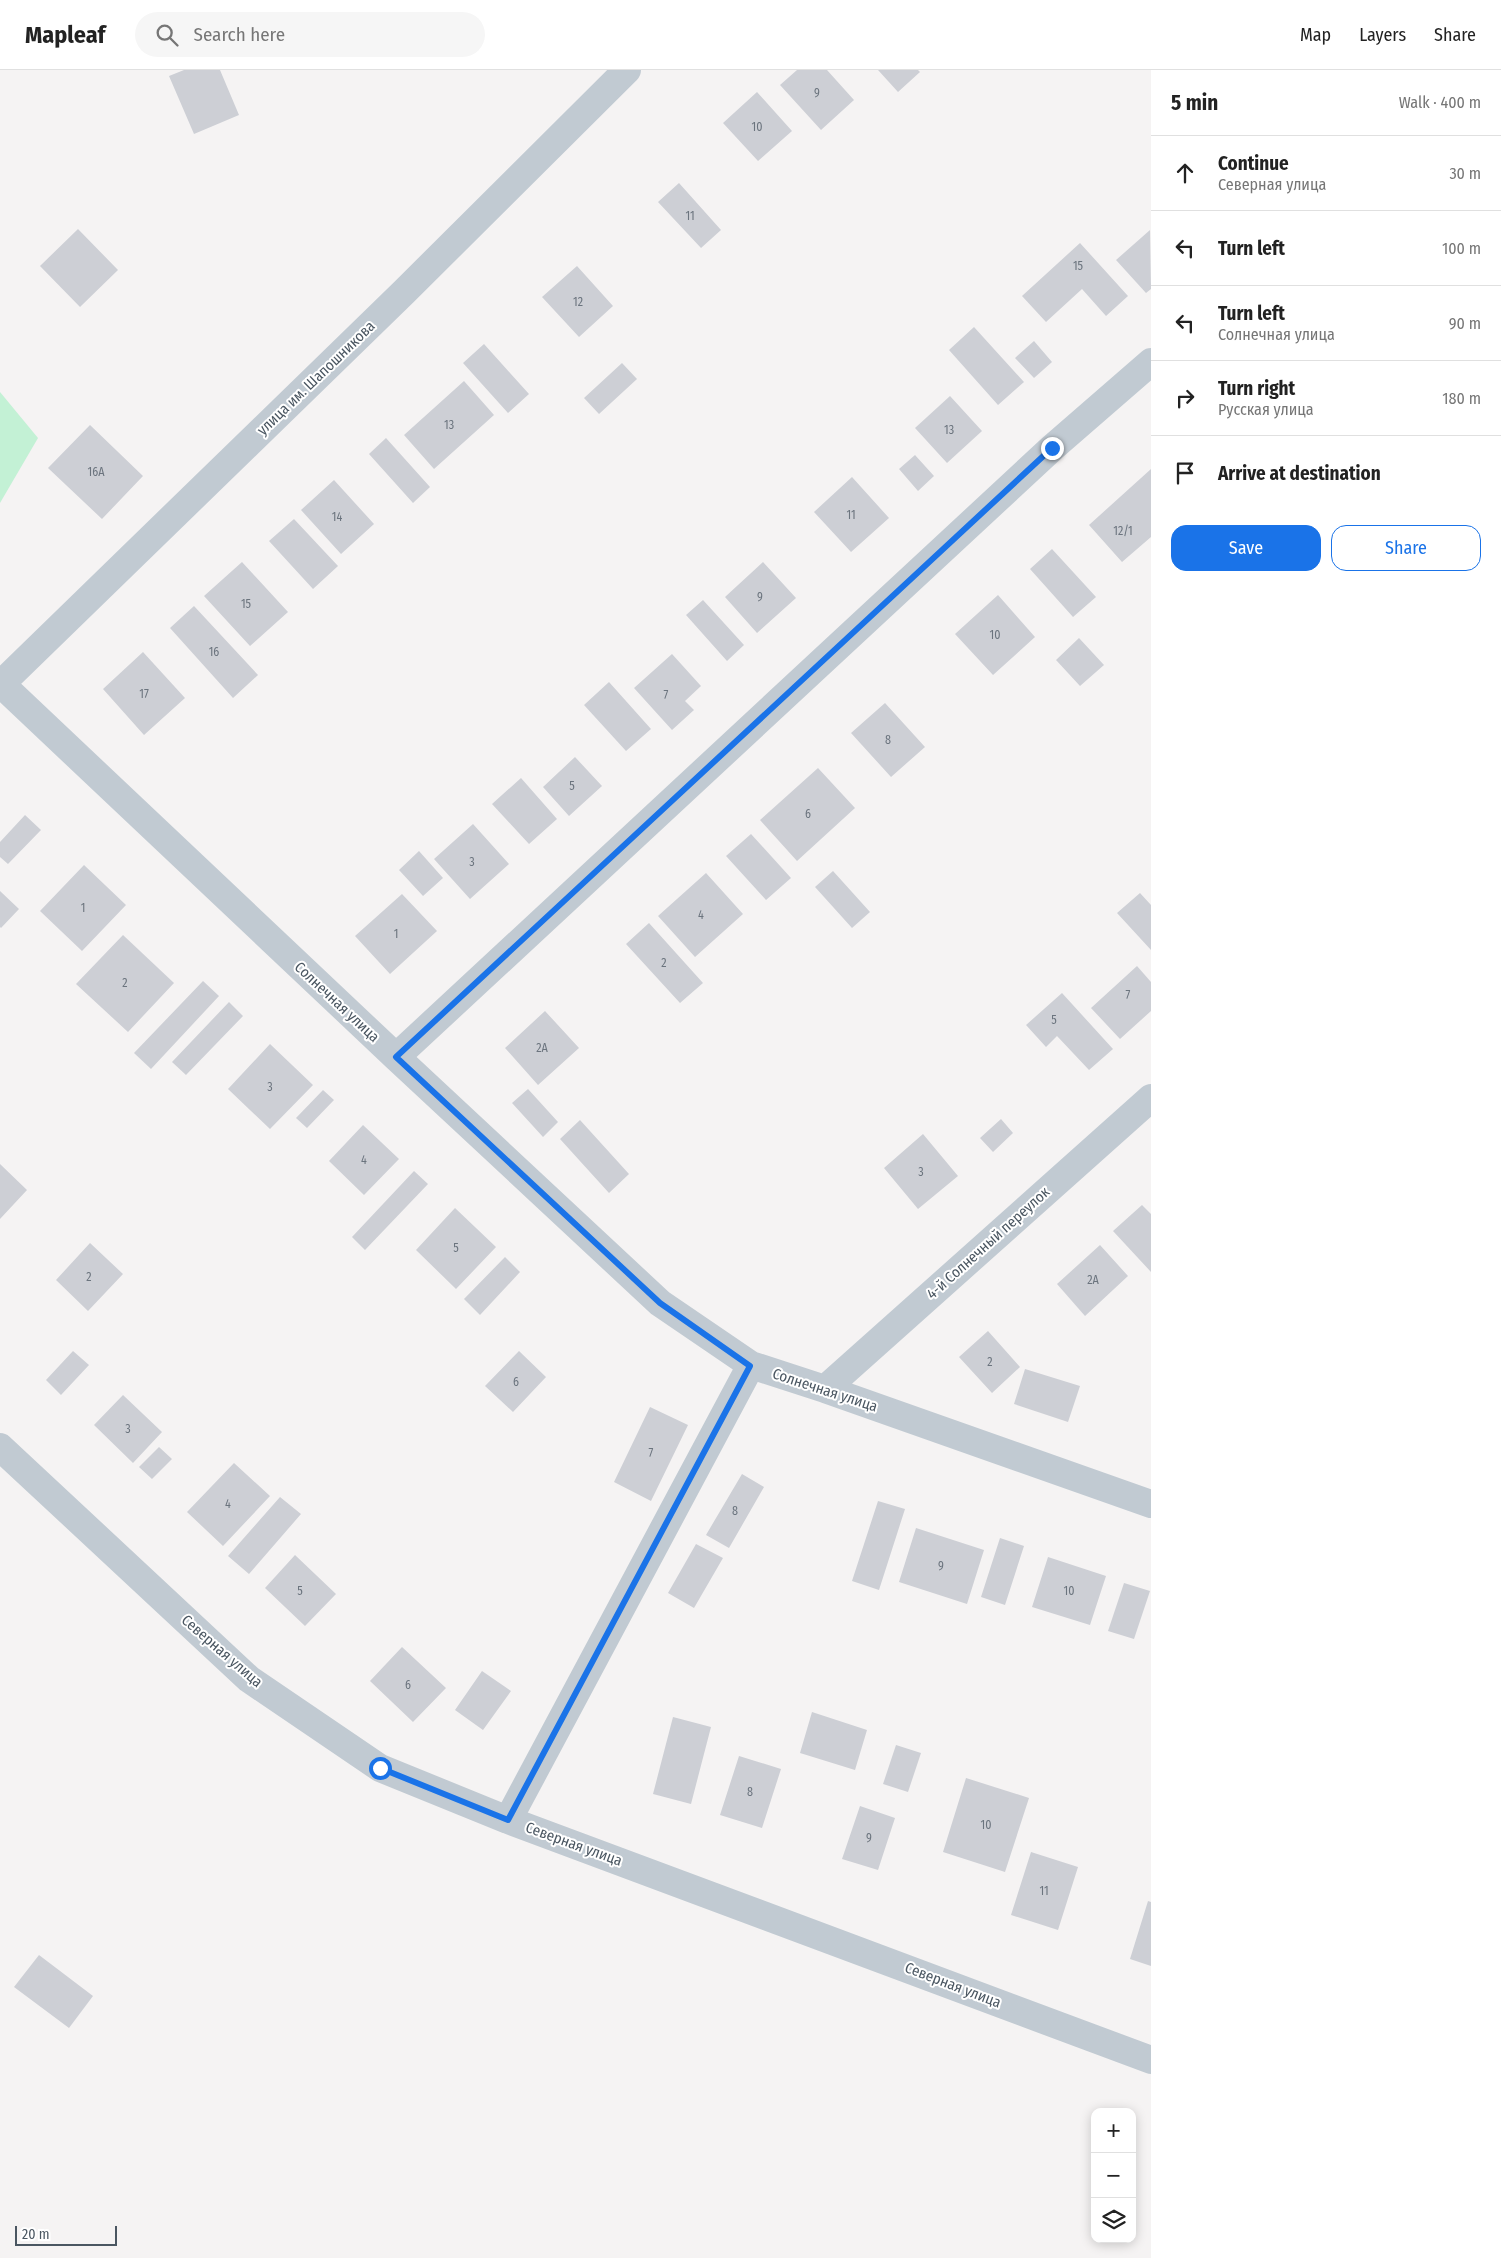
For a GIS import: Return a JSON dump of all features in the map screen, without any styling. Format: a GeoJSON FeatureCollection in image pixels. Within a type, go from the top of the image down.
{"type":"FeatureCollection","features":[{"type":"Feature","properties":{"kind":"street","name":"улица им. Шапошникова"},"geometry":{"type":"LineString","coordinates":[[1,685],[397,299],[627,70]]}},
{"type":"Feature","properties":{"kind":"street"},"geometry":{"type":"LineString","coordinates":[[396,1057],[1052,448],[1151,362]]}},
{"type":"Feature","properties":{"kind":"street","name":"Солнечная улица"},"geometry":{"type":"LineString","coordinates":[[1,685],[660,1303],[750,1366],[825,1389],[1151,1504]]}},
{"type":"Feature","properties":{"kind":"street","name":"4-й Солнечный переулок"},"geometry":{"type":"LineString","coordinates":[[825,1389],[1151,1098]]}},
{"type":"Feature","properties":{"kind":"street"},"geometry":{"type":"LineString","coordinates":[[508,1820],[750,1366]]}},
{"type":"Feature","properties":{"kind":"street","name":"Северная улица"},"geometry":{"type":"LineString","coordinates":[[0,1447],[249,1679],[380,1768],[508,1820],[1151,2060]]}},
{"type":"Feature","properties":{"kind":"green space"},"geometry":{"type":"Polygon","coordinates":[[[0,392],[38,438],[0,503],[0,392]]]}},
{"type":"Feature","properties":{"kind":"building"},"geometry":{"type":"Polygon","coordinates":[[[184,70],[220,70],[239,115],[194,134],[169,76],[184,70]]]}},
{"type":"Feature","properties":{"kind":"building"},"geometry":{"type":"Polygon","coordinates":[[[797,70],[827,70],[854,100],[821,130],[780,85],[797,70]]]}},
{"type":"Feature","properties":{"kind":"building"},"geometry":{"type":"Polygon","coordinates":[[[878,70],[918,70],[920,72],[898,92],[878,70]]]}},
{"type":"Feature","properties":{"kind":"building"},"geometry":{"type":"Polygon","coordinates":[[[757,92],[792,131],[758,161],[723,123],[757,92]]]}},
{"type":"Feature","properties":{"kind":"building"},"geometry":{"type":"Polygon","coordinates":[[[679,183],[721,230],[701,248],[658,202],[679,183]]]}},
{"type":"Feature","properties":{"kind":"building"},"geometry":{"type":"Polygon","coordinates":[[[78,229],[118,270],[80,307],[40,266],[78,229]]]}},
{"type":"Feature","properties":{"kind":"building"},"geometry":{"type":"Polygon","coordinates":[[[1150,230],[1151,289],[1146,293],[1116,260],[1150,230]]]}},
{"type":"Feature","properties":{"kind":"building"},"geometry":{"type":"Polygon","coordinates":[[[1080,243],[1128,296],[1106,316],[1082,289],[1046,322],[1022,296],[1080,243]]]}},
{"type":"Feature","properties":{"kind":"building"},"geometry":{"type":"Polygon","coordinates":[[[577,266],[613,306],[579,337],[542,297],[577,266]]]}},
{"type":"Feature","properties":{"kind":"building"},"geometry":{"type":"Polygon","coordinates":[[[974,327],[1024,382],[998,405],[949,350],[974,327]]]}},
{"type":"Feature","properties":{"kind":"building"},"geometry":{"type":"Polygon","coordinates":[[[1034,341],[1052,362],[1034,378],[1015,358],[1034,341]]]}},
{"type":"Feature","properties":{"kind":"building"},"geometry":{"type":"Polygon","coordinates":[[[484,344],[529,394],[508,413],[463,363],[484,344]]]}},
{"type":"Feature","properties":{"kind":"building"},"geometry":{"type":"Polygon","coordinates":[[[622,363],[637,379],[599,414],[584,398],[622,363]]]}},
{"type":"Feature","properties":{"kind":"building"},"geometry":{"type":"Polygon","coordinates":[[[464,381],[494,415],[434,469],[404,435],[464,381]]]}},
{"type":"Feature","properties":{"kind":"building"},"geometry":{"type":"Polygon","coordinates":[[[950,396],[982,431],[947,463],[915,428],[950,396]]]}},
{"type":"Feature","properties":{"kind":"building"},"geometry":{"type":"Polygon","coordinates":[[[90,425],[143,476],[102,519],[48,468],[90,425]]]}},
{"type":"Feature","properties":{"kind":"building"},"geometry":{"type":"Polygon","coordinates":[[[386,438],[430,487],[413,503],[369,454],[386,438]]]}},
{"type":"Feature","properties":{"kind":"building"},"geometry":{"type":"Polygon","coordinates":[[[915,455],[934,476],[918,491],[899,469],[915,455]]]}},
{"type":"Feature","properties":{"kind":"building"},"geometry":{"type":"Polygon","coordinates":[[[1151,469],[1151,537],[1122,562],[1089,525],[1151,469]]]}},
{"type":"Feature","properties":{"kind":"building"},"geometry":{"type":"Polygon","coordinates":[[[852,477],[889,518],[851,552],[814,512],[852,477]]]}},
{"type":"Feature","properties":{"kind":"building"},"geometry":{"type":"Polygon","coordinates":[[[334,480],[374,524],[341,554],[301,510],[334,480]]]}},
{"type":"Feature","properties":{"kind":"building"},"geometry":{"type":"Polygon","coordinates":[[[294,519],[338,566],[313,589],[269,541],[294,519]]]}},
{"type":"Feature","properties":{"kind":"building"},"geometry":{"type":"Polygon","coordinates":[[[1052,549],[1096,597],[1073,617],[1030,569],[1052,549]]]}},
{"type":"Feature","properties":{"kind":"building"},"geometry":{"type":"Polygon","coordinates":[[[242,562],[288,612],[250,646],[204,596],[242,562]]]}},
{"type":"Feature","properties":{"kind":"building"},"geometry":{"type":"Polygon","coordinates":[[[763,562],[796,598],[757,633],[725,597],[763,562]]]}},
{"type":"Feature","properties":{"kind":"building"},"geometry":{"type":"Polygon","coordinates":[[[998,595],[1035,637],[993,675],[955,634],[998,595]]]}},
{"type":"Feature","properties":{"kind":"building"},"geometry":{"type":"Polygon","coordinates":[[[703,600],[744,645],[727,661],[686,615],[703,600]]]}},
{"type":"Feature","properties":{"kind":"building"},"geometry":{"type":"Polygon","coordinates":[[[194,606],[258,675],[233,698],[170,628],[194,606]]]}},
{"type":"Feature","properties":{"kind":"building"},"geometry":{"type":"Polygon","coordinates":[[[1079,638],[1104,665],[1080,686],[1056,660],[1079,638]]]}},
{"type":"Feature","properties":{"kind":"building"},"geometry":{"type":"Polygon","coordinates":[[[143,652],[185,698],[144,735],[103,689],[143,652]]]}},
{"type":"Feature","properties":{"kind":"building"},"geometry":{"type":"Polygon","coordinates":[[[672,654],[701,686],[685,701],[694,710],[672,730],[634,688],[672,654]]]}},
{"type":"Feature","properties":{"kind":"building"},"geometry":{"type":"Polygon","coordinates":[[[609,682],[651,729],[626,751],[584,705],[609,682]]]}},
{"type":"Feature","properties":{"kind":"building"},"geometry":{"type":"Polygon","coordinates":[[[885,703],[925,747],[891,777],[851,733],[885,703]]]}},
{"type":"Feature","properties":{"kind":"building"},"geometry":{"type":"Polygon","coordinates":[[[575,757],[602,786],[569,816],[543,787],[575,757]]]}},
{"type":"Feature","properties":{"kind":"building"},"geometry":{"type":"Polygon","coordinates":[[[818,768],[855,808],[797,861],[760,820],[818,768]]]}},
{"type":"Feature","properties":{"kind":"building"},"geometry":{"type":"Polygon","coordinates":[[[521,778],[557,819],[529,844],[492,804],[521,778]]]}},
{"type":"Feature","properties":{"kind":"building"},"geometry":{"type":"Polygon","coordinates":[[[25,815],[41,830],[8,864],[0,857],[0,842],[25,815]]]}},
{"type":"Feature","properties":{"kind":"building"},"geometry":{"type":"Polygon","coordinates":[[[473,824],[509,864],[470,899],[434,859],[473,824]]]}},
{"type":"Feature","properties":{"kind":"building"},"geometry":{"type":"Polygon","coordinates":[[[751,834],[791,878],[766,900],[726,856],[751,834]]]}},
{"type":"Feature","properties":{"kind":"building"},"geometry":{"type":"Polygon","coordinates":[[[419,851],[443,878],[423,896],[399,870],[419,851]]]}},
{"type":"Feature","properties":{"kind":"building"},"geometry":{"type":"Polygon","coordinates":[[[84,865],[126,905],[82,951],[40,911],[84,865]]]}},
{"type":"Feature","properties":{"kind":"building"},"geometry":{"type":"Polygon","coordinates":[[[833,871],[870,912],[852,928],[815,887],[833,871]]]}},
{"type":"Feature","properties":{"kind":"building"},"geometry":{"type":"Polygon","coordinates":[[[706,873],[743,914],[695,957],[658,916],[706,873]]]}},
{"type":"Feature","properties":{"kind":"building"},"geometry":{"type":"Polygon","coordinates":[[[0,891],[19,909],[1,928],[0,927],[0,891]]]}},
{"type":"Feature","properties":{"kind":"building"},"geometry":{"type":"Polygon","coordinates":[[[1140,893],[1151,905],[1151,950],[1117,913],[1140,893]]]}},
{"type":"Feature","properties":{"kind":"building"},"geometry":{"type":"Polygon","coordinates":[[[402,894],[437,931],[390,974],[355,936],[402,894]]]}},
{"type":"Feature","properties":{"kind":"building"},"geometry":{"type":"Polygon","coordinates":[[[649,923],[703,983],[680,1003],[626,944],[649,923]]]}},
{"type":"Feature","properties":{"kind":"building"},"geometry":{"type":"Polygon","coordinates":[[[123,935],[174,983],[128,1032],[76,984],[123,935]]]}},
{"type":"Feature","properties":{"kind":"building"},"geometry":{"type":"Polygon","coordinates":[[[1137,966],[1151,982],[1151,1011],[1120,1039],[1091,1008],[1137,966]]]}},
{"type":"Feature","properties":{"kind":"building"},"geometry":{"type":"Polygon","coordinates":[[[203,981],[219,996],[151,1069],[134,1053],[203,981]]]}},
{"type":"Feature","properties":{"kind":"building"},"geometry":{"type":"Polygon","coordinates":[[[1062,993],[1113,1049],[1089,1070],[1057,1036],[1046,1047],[1026,1025],[1062,993]]]}},
{"type":"Feature","properties":{"kind":"building"},"geometry":{"type":"Polygon","coordinates":[[[229,1002],[243,1016],[186,1075],[172,1062],[229,1002]]]}},
{"type":"Feature","properties":{"kind":"building"},"geometry":{"type":"Polygon","coordinates":[[[545,1011],[579,1048],[538,1085],[505,1048],[545,1011]]]}},
{"type":"Feature","properties":{"kind":"building"},"geometry":{"type":"Polygon","coordinates":[[[270,1044],[313,1085],[270,1129],[228,1089],[270,1044]]]}},
{"type":"Feature","properties":{"kind":"building"},"geometry":{"type":"Polygon","coordinates":[[[528,1089],[558,1122],[543,1137],[512,1103],[528,1089]]]}},
{"type":"Feature","properties":{"kind":"building"},"geometry":{"type":"Polygon","coordinates":[[[323,1090],[334,1100],[307,1128],[296,1118],[323,1090]]]}},
{"type":"Feature","properties":{"kind":"building"},"geometry":{"type":"Polygon","coordinates":[[[1001,1119],[1013,1133],[993,1152],[980,1138],[1001,1119]]]}},
{"type":"Feature","properties":{"kind":"building"},"geometry":{"type":"Polygon","coordinates":[[[580,1120],[629,1174],[609,1193],[560,1139],[580,1120]]]}},
{"type":"Feature","properties":{"kind":"building"},"geometry":{"type":"Polygon","coordinates":[[[363,1125],[399,1159],[364,1195],[329,1161],[363,1125]]]}},
{"type":"Feature","properties":{"kind":"building"},"geometry":{"type":"Polygon","coordinates":[[[923,1134],[958,1176],[918,1209],[884,1168],[923,1134]]]}},
{"type":"Feature","properties":{"kind":"building"},"geometry":{"type":"Polygon","coordinates":[[[0,1164],[27,1190],[0,1219],[0,1164]]]}},
{"type":"Feature","properties":{"kind":"building"},"geometry":{"type":"Polygon","coordinates":[[[414,1171],[428,1184],[365,1250],[352,1237],[414,1171]]]}},
{"type":"Feature","properties":{"kind":"building"},"geometry":{"type":"Polygon","coordinates":[[[1142,1205],[1151,1214],[1151,1272],[1113,1231],[1142,1205]]]}},
{"type":"Feature","properties":{"kind":"building"},"geometry":{"type":"Polygon","coordinates":[[[455,1208],[496,1247],[456,1289],[416,1250],[455,1208]]]}},
{"type":"Feature","properties":{"kind":"building"},"geometry":{"type":"Polygon","coordinates":[[[90,1243],[123,1274],[88,1311],[56,1280],[90,1243]]]}},
{"type":"Feature","properties":{"kind":"building"},"geometry":{"type":"Polygon","coordinates":[[[1100,1245],[1128,1276],[1085,1316],[1057,1284],[1100,1245]]]}},
{"type":"Feature","properties":{"kind":"building"},"geometry":{"type":"Polygon","coordinates":[[[505,1257],[520,1272],[480,1315],[464,1299],[505,1257]]]}},
{"type":"Feature","properties":{"kind":"building"},"geometry":{"type":"Polygon","coordinates":[[[988,1331],[1020,1367],[992,1393],[959,1357],[988,1331]]]}},
{"type":"Feature","properties":{"kind":"building"},"geometry":{"type":"Polygon","coordinates":[[[73,1351],[89,1365],[61,1395],[46,1380],[73,1351]]]}},
{"type":"Feature","properties":{"kind":"building"},"geometry":{"type":"Polygon","coordinates":[[[519,1351],[546,1377],[513,1412],[485,1386],[519,1351]]]}},
{"type":"Feature","properties":{"kind":"building"},"geometry":{"type":"Polygon","coordinates":[[[1025,1369],[1080,1386],[1068,1422],[1014,1404],[1025,1369]]]}},
{"type":"Feature","properties":{"kind":"building"},"geometry":{"type":"Polygon","coordinates":[[[123,1395],[162,1432],[133,1463],[94,1425],[123,1395]]]}},
{"type":"Feature","properties":{"kind":"building"},"geometry":{"type":"Polygon","coordinates":[[[650,1407],[688,1425],[651,1501],[614,1482],[650,1407]]]}},
{"type":"Feature","properties":{"kind":"building"},"geometry":{"type":"Polygon","coordinates":[[[159,1447],[172,1459],[152,1479],[139,1467],[159,1447]]]}},
{"type":"Feature","properties":{"kind":"building"},"geometry":{"type":"Polygon","coordinates":[[[234,1463],[270,1496],[223,1546],[187,1512],[234,1463]]]}},
{"type":"Feature","properties":{"kind":"building"},"geometry":{"type":"Polygon","coordinates":[[[742,1474],[764,1487],[729,1548],[706,1535],[742,1474]]]}},
{"type":"Feature","properties":{"kind":"building"},"geometry":{"type":"Polygon","coordinates":[[[280,1497],[301,1514],[249,1574],[228,1556],[280,1497]]]}},
{"type":"Feature","properties":{"kind":"building"},"geometry":{"type":"Polygon","coordinates":[[[878,1501],[905,1509],[879,1590],[852,1581],[878,1501]]]}},
{"type":"Feature","properties":{"kind":"building"},"geometry":{"type":"Polygon","coordinates":[[[916,1528],[984,1550],[967,1604],[899,1582],[916,1528]]]}},
{"type":"Feature","properties":{"kind":"building"},"geometry":{"type":"Polygon","coordinates":[[[1000,1538],[1024,1546],[1005,1605],[981,1597],[1000,1538]]]}},
{"type":"Feature","properties":{"kind":"building"},"geometry":{"type":"Polygon","coordinates":[[[696,1544],[723,1558],[694,1608],[668,1593],[696,1544]]]}},
{"type":"Feature","properties":{"kind":"building"},"geometry":{"type":"Polygon","coordinates":[[[295,1555],[336,1594],[305,1626],[265,1588],[295,1555]]]}},
{"type":"Feature","properties":{"kind":"building"},"geometry":{"type":"Polygon","coordinates":[[[1048,1557],[1106,1576],[1090,1625],[1032,1607],[1048,1557]]]}},
{"type":"Feature","properties":{"kind":"building"},"geometry":{"type":"Polygon","coordinates":[[[1124,1583],[1150,1591],[1134,1639],[1108,1631],[1124,1583]]]}},
{"type":"Feature","properties":{"kind":"building"},"geometry":{"type":"Polygon","coordinates":[[[402,1647],[446,1688],[413,1722],[370,1681],[402,1647]]]}},
{"type":"Feature","properties":{"kind":"building"},"geometry":{"type":"Polygon","coordinates":[[[482,1671],[511,1691],[483,1730],[455,1710],[482,1671]]]}},
{"type":"Feature","properties":{"kind":"building"},"geometry":{"type":"Polygon","coordinates":[[[812,1712],[867,1730],[855,1770],[800,1753],[812,1712]]]}},
{"type":"Feature","properties":{"kind":"building"},"geometry":{"type":"Polygon","coordinates":[[[673,1717],[711,1727],[691,1804],[653,1794],[673,1717]]]}},
{"type":"Feature","properties":{"kind":"building"},"geometry":{"type":"Polygon","coordinates":[[[896,1745],[921,1753],[908,1792],[883,1784],[896,1745]]]}},
{"type":"Feature","properties":{"kind":"building"},"geometry":{"type":"Polygon","coordinates":[[[739,1756],[781,1769],[762,1828],[720,1815],[739,1756]]]}},
{"type":"Feature","properties":{"kind":"building"},"geometry":{"type":"Polygon","coordinates":[[[966,1778],[1029,1798],[1005,1872],[943,1852],[966,1778]]]}},
{"type":"Feature","properties":{"kind":"building"},"geometry":{"type":"Polygon","coordinates":[[[860,1806],[895,1818],[878,1870],[842,1859],[860,1806]]]}},
{"type":"Feature","properties":{"kind":"building"},"geometry":{"type":"Polygon","coordinates":[[[1031,1852],[1078,1867],[1058,1930],[1011,1915],[1031,1852]]]}},
{"type":"Feature","properties":{"kind":"building"},"geometry":{"type":"Polygon","coordinates":[[[1148,1901],[1151,1902],[1151,1966],[1130,1959],[1148,1901]]]}},
{"type":"Feature","properties":{"kind":"building"},"geometry":{"type":"Polygon","coordinates":[[[39,1955],[93,1996],[69,2028],[14,1987],[39,1955]]]}},
{"type":"Feature","properties":{"kind":"route"},"geometry":{"type":"LineString","coordinates":[[380,1768],[508,1820],[750,1366],[660,1303],[396,1057],[1052,448]]}}]}
